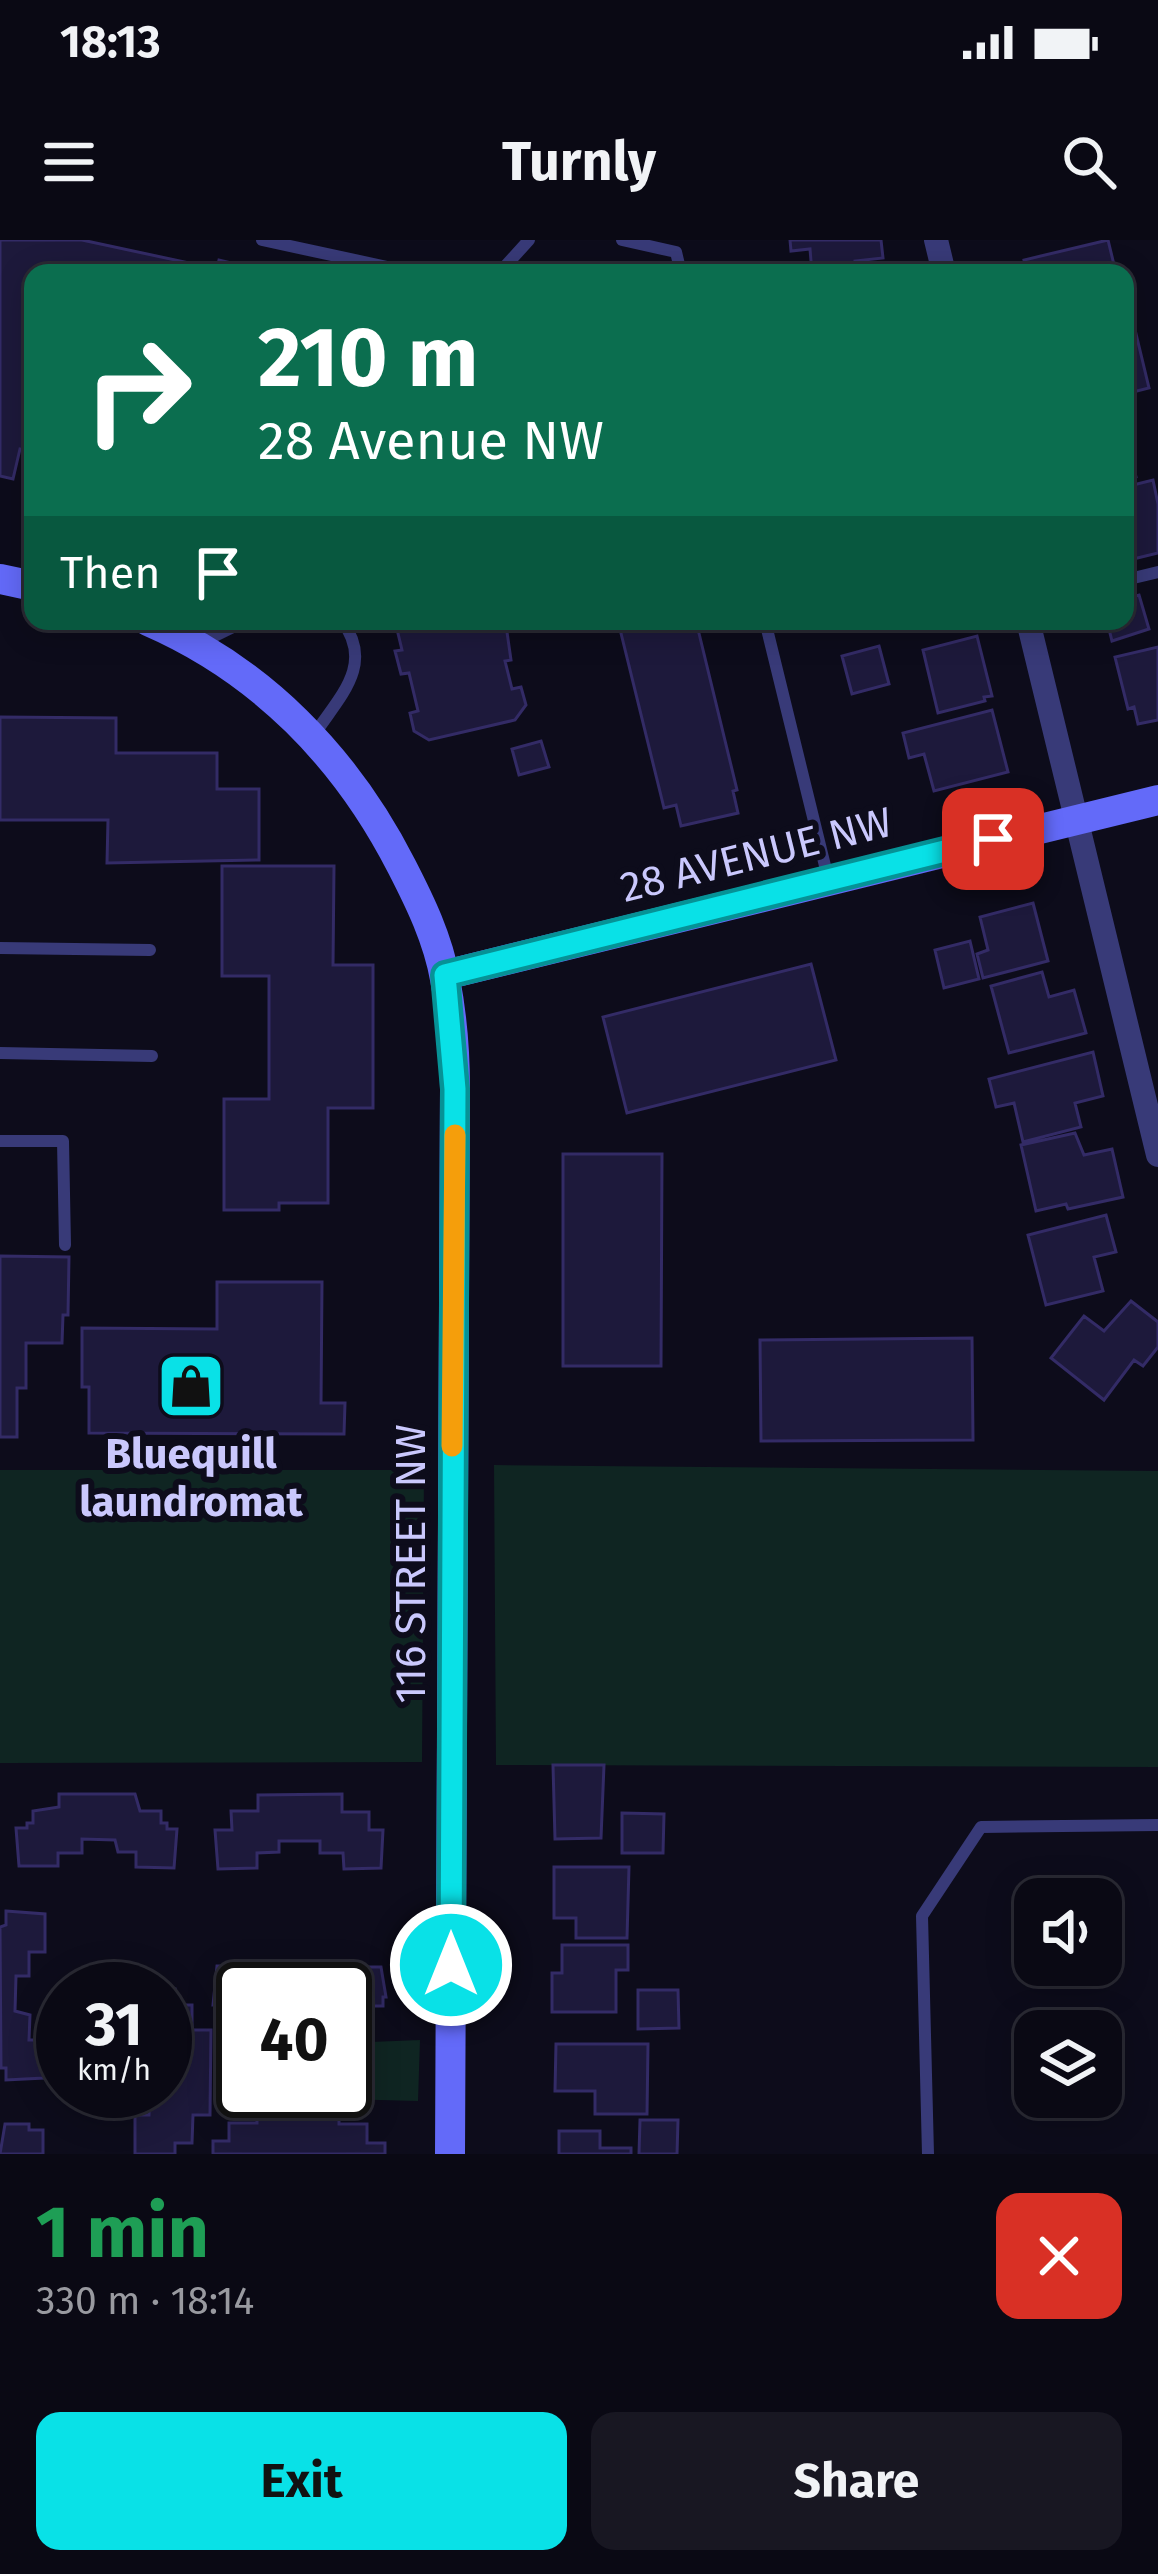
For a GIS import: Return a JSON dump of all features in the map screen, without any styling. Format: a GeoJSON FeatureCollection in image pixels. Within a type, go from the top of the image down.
{"type":"FeatureCollection","features":[{"type":"Feature","properties":{"kind":"street","name":"116 STREET NW"},"geometry":{"type":"LineString","coordinates":[[167,630],[197,644],[267,694],[313,736],[367,803],[420,901],[445,975],[455,1089],[450,2154]]}},
{"type":"Feature","properties":{"kind":"street"},"geometry":{"type":"LineString","coordinates":[[1030,630],[1158,1155]]}},
{"type":"Feature","properties":{"kind":"street","name":"28 AVENUE NW"},"geometry":{"type":"LineString","coordinates":[[445,975],[1158,800]]}},
{"type":"Feature","properties":{"kind":"lane"},"geometry":{"type":"LineString","coordinates":[[262,240],[373,264]]}},
{"type":"Feature","properties":{"kind":"lane"},"geometry":{"type":"LineString","coordinates":[[507,264],[529,240]]}},
{"type":"Feature","properties":{"kind":"lane"},"geometry":{"type":"LineString","coordinates":[[622,240],[676,252],[679,264]]}},
{"type":"Feature","properties":{"kind":"lane"},"geometry":{"type":"LineString","coordinates":[[197,644],[226,630]]}},
{"type":"Feature","properties":{"kind":"lane"},"geometry":{"type":"LineString","coordinates":[[313,736],[355,673],[355,638],[349,630]]}},
{"type":"Feature","properties":{"kind":"lane"},"geometry":{"type":"LineString","coordinates":[[768,630],[828,879]]}},
{"type":"Feature","properties":{"kind":"lane"},"geometry":{"type":"LineString","coordinates":[[0,948],[150,950]]}},
{"type":"Feature","properties":{"kind":"lane"},"geometry":{"type":"LineString","coordinates":[[0,1053],[152,1056]]}},
{"type":"Feature","properties":{"kind":"lane"},"geometry":{"type":"LineString","coordinates":[[0,1142],[63,1141],[64,1245]]}},
{"type":"Feature","properties":{"kind":"lane"},"geometry":{"type":"LineString","coordinates":[[928,2154],[922,1916],[981,1827],[1158,1826]]}},
{"type":"Feature","properties":{"kind":"green space"},"geometry":{"type":"Polygon","coordinates":[[[494,1465],[1158,1471],[1158,1767],[496,1765],[494,1465]]]}},
{"type":"Feature","properties":{"kind":"green space"},"geometry":{"type":"Polygon","coordinates":[[[0,1470],[424,1470],[422,1762],[0,1763],[0,1470]]]}},
{"type":"Feature","properties":{"kind":"green space"},"geometry":{"type":"Polygon","coordinates":[[[420,2040],[418,2101],[372,2100],[372,2042],[420,2040]]]}},
{"type":"Feature","properties":{"kind":"building"},"geometry":{"type":"Polygon","coordinates":[[[0,240],[82,240],[194,264],[24,264],[24,450],[20,449],[13,479],[0,476],[0,240]]]}},
{"type":"Feature","properties":{"kind":"building"},"geometry":{"type":"Polygon","coordinates":[[[790,240],[881,240],[883,258],[855,264],[811,264],[810,249],[791,251],[790,240]]]}},
{"type":"Feature","properties":{"kind":"building"},"geometry":{"type":"Polygon","coordinates":[[[1108,240],[1114,264],[1025,264],[1024,260],[1108,240]]]}},
{"type":"Feature","properties":{"kind":"building"},"geometry":{"type":"Polygon","coordinates":[[[1134,325],[1149,388],[1134,392],[1134,325]]]}},
{"type":"Feature","properties":{"kind":"building"},"geometry":{"type":"Polygon","coordinates":[[[1153,480],[1158,553],[1134,559],[1134,485],[1153,480]]]}},
{"type":"Feature","properties":{"kind":"building"},"geometry":{"type":"Polygon","coordinates":[[[1139,595],[1149,629],[1112,641],[1109,630],[1134,630],[1134,596],[1139,595]]]}},
{"type":"Feature","properties":{"kind":"building"},"geometry":{"type":"Polygon","coordinates":[[[397,630],[507,630],[511,660],[505,661],[512,689],[521,687],[526,705],[515,720],[429,740],[414,731],[410,713],[418,711],[409,673],[401,674],[395,651],[402,650],[397,630]]]}},
{"type":"Feature","properties":{"kind":"building"},"geometry":{"type":"Polygon","coordinates":[[[620,630],[698,630],[737,790],[733,791],[738,813],[681,826],[676,805],[664,808],[620,630]]]}},
{"type":"Feature","properties":{"kind":"building"},"geometry":{"type":"Polygon","coordinates":[[[977,636],[992,696],[938,713],[923,650],[977,636]]]}},
{"type":"Feature","properties":{"kind":"building"},"geometry":{"type":"Polygon","coordinates":[[[879,646],[889,684],[852,694],[842,656],[879,646]]]}},
{"type":"Feature","properties":{"kind":"building"},"geometry":{"type":"Polygon","coordinates":[[[1158,647],[1158,720],[1138,724],[1134,707],[1128,709],[1115,657],[1158,647]]]}},
{"type":"Feature","properties":{"kind":"building"},"geometry":{"type":"Polygon","coordinates":[[[992,710],[1008,772],[934,791],[924,754],[909,758],[903,733],[992,710]]]}},
{"type":"Feature","properties":{"kind":"building"},"geometry":{"type":"Polygon","coordinates":[[[0,717],[116,718],[116,753],[217,753],[217,789],[259,789],[259,860],[107,863],[108,820],[0,820],[0,717]]]}},
{"type":"Feature","properties":{"kind":"building"},"geometry":{"type":"Polygon","coordinates":[[[541,741],[549,767],[519,775],[512,749],[541,741]]]}},
{"type":"Feature","properties":{"kind":"building"},"geometry":{"type":"Polygon","coordinates":[[[222,866],[334,866],[333,965],[373,965],[373,1108],[328,1108],[328,1203],[279,1203],[279,1210],[224,1210],[224,1099],[269,1099],[269,976],[222,976],[222,866]]]}},
{"type":"Feature","properties":{"kind":"building"},"geometry":{"type":"Polygon","coordinates":[[[1033,903],[1048,961],[983,978],[977,954],[988,950],[980,917],[1033,903]]]}},
{"type":"Feature","properties":{"kind":"building"},"geometry":{"type":"Polygon","coordinates":[[[970,941],[979,979],[944,988],[935,950],[970,941]]]}},
{"type":"Feature","properties":{"kind":"building"},"geometry":{"type":"Polygon","coordinates":[[[811,964],[836,1060],[627,1113],[603,1017],[811,964]]]}},
{"type":"Feature","properties":{"kind":"building"},"geometry":{"type":"Polygon","coordinates":[[[1042,972],[1049,997],[1074,990],[1086,1033],[1009,1053],[991,986],[1042,972]]]}},
{"type":"Feature","properties":{"kind":"building"},"geometry":{"type":"Polygon","coordinates":[[[1093,1052],[1103,1096],[1075,1103],[1081,1127],[1023,1142],[1014,1103],[996,1107],[989,1079],[1093,1052]]]}},
{"type":"Feature","properties":{"kind":"building"},"geometry":{"type":"Polygon","coordinates":[[[1075,1133],[1084,1155],[1112,1149],[1123,1197],[1036,1211],[1021,1145],[1075,1133]]]}},
{"type":"Feature","properties":{"kind":"building"},"geometry":{"type":"Polygon","coordinates":[[[563,1154],[662,1154],[661,1366],[563,1366],[563,1154]]]}},
{"type":"Feature","properties":{"kind":"building"},"geometry":{"type":"Polygon","coordinates":[[[1106,1215],[1116,1252],[1094,1257],[1103,1291],[1046,1305],[1028,1235],[1106,1215]]]}},
{"type":"Feature","properties":{"kind":"building"},"geometry":{"type":"Polygon","coordinates":[[[0,1256],[69,1257],[68,1315],[63,1315],[62,1343],[26,1343],[26,1388],[17,1388],[17,1437],[0,1437],[0,1256]]]}},
{"type":"Feature","properties":{"kind":"building"},"geometry":{"type":"Polygon","coordinates":[[[217,1282],[322,1282],[321,1403],[345,1403],[344,1434],[89,1433],[89,1387],[82,1387],[82,1328],[217,1329],[217,1282]]]}},
{"type":"Feature","properties":{"kind":"building"},"geometry":{"type":"Polygon","coordinates":[[[1131,1301],[1158,1322],[1158,1347],[1143,1366],[1134,1360],[1104,1400],[1051,1358],[1084,1316],[1104,1331],[1131,1301]]]}},
{"type":"Feature","properties":{"kind":"building"},"geometry":{"type":"Polygon","coordinates":[[[972,1338],[973,1440],[761,1441],[760,1340],[972,1338]]]}},
{"type":"Feature","properties":{"kind":"building"},"geometry":{"type":"Polygon","coordinates":[[[553,1765],[604,1765],[601,1838],[555,1839],[553,1765]]]}},
{"type":"Feature","properties":{"kind":"building"},"geometry":{"type":"Polygon","coordinates":[[[59,1794],[135,1794],[140,1811],[161,1811],[161,1823],[177,1829],[174,1868],[136,1867],[136,1852],[118,1852],[115,1840],[82,1839],[82,1853],[58,1853],[58,1866],[19,1866],[16,1828],[33,1823],[33,1811],[59,1807],[59,1794]]]}},
{"type":"Feature","properties":{"kind":"building"},"geometry":{"type":"Polygon","coordinates":[[[342,1794],[342,1812],[369,1812],[369,1830],[383,1830],[381,1868],[344,1869],[343,1853],[320,1853],[320,1841],[279,1841],[279,1852],[257,1853],[257,1868],[218,1869],[215,1830],[232,1830],[231,1811],[258,1811],[258,1795],[342,1794]]]}},
{"type":"Feature","properties":{"kind":"building"},"geometry":{"type":"Polygon","coordinates":[[[622,1813],[664,1814],[663,1853],[622,1853],[622,1813]]]}},
{"type":"Feature","properties":{"kind":"building"},"geometry":{"type":"Polygon","coordinates":[[[554,1867],[629,1867],[627,1938],[576,1938],[576,1918],[554,1918],[554,1867]]]}},
{"type":"Feature","properties":{"kind":"building"},"geometry":{"type":"Polygon","coordinates":[[[6,1911],[45,1914],[45,1952],[29,1952],[29,1976],[16,1976],[15,2011],[30,2015],[29,2040],[36,2040],[36,2078],[6,2080],[6,2068],[1,2068],[0,1927],[6,1925],[6,1911]]]}},
{"type":"Feature","properties":{"kind":"building"},"geometry":{"type":"Polygon","coordinates":[[[562,1945],[628,1945],[628,1970],[616,1970],[616,2012],[552,2012],[552,1973],[562,1973],[562,1945]]]}},
{"type":"Feature","properties":{"kind":"building"},"geometry":{"type":"Polygon","coordinates":[[[372,1967],[381,1967],[383,2006],[372,2006],[372,1967]]]}},
{"type":"Feature","properties":{"kind":"building"},"geometry":{"type":"Polygon","coordinates":[[[638,1990],[678,1990],[679,2028],[638,2029],[638,1990]]]}},
{"type":"Feature","properties":{"kind":"building"},"geometry":{"type":"Polygon","coordinates":[[[192,2030],[211,2030],[210,2115],[193,2115],[192,2143],[175,2143],[175,2154],[135,2154],[135,2118],[192,2118],[192,2030]]]}},
{"type":"Feature","properties":{"kind":"building"},"geometry":{"type":"Polygon","coordinates":[[[556,2044],[648,2044],[647,2114],[595,2114],[595,2091],[555,2091],[556,2044]]]}},
{"type":"Feature","properties":{"kind":"building"},"geometry":{"type":"Polygon","coordinates":[[[257,2118],[339,2118],[339,2124],[367,2124],[367,2143],[385,2143],[385,2154],[213,2154],[213,2141],[229,2141],[229,2123],[257,2123],[257,2118]]]}},
{"type":"Feature","properties":{"kind":"building"},"geometry":{"type":"Polygon","coordinates":[[[640,2120],[678,2120],[677,2154],[639,2154],[640,2120]]]}},
{"type":"Feature","properties":{"kind":"building"},"geometry":{"type":"Polygon","coordinates":[[[5,2124],[29,2124],[29,2130],[43,2130],[43,2154],[0,2154],[5,2124]]]}},
{"type":"Feature","properties":{"kind":"building"},"geometry":{"type":"Polygon","coordinates":[[[559,2131],[600,2131],[600,2148],[631,2148],[631,2154],[559,2154],[559,2131]]]}},
{"type":"Feature","properties":{"kind":"slow traffic"},"geometry":{"type":"LineString","coordinates":[[452,1446],[455,1135]]}},
{"type":"Feature","properties":{"kind":"place","name":"Bluequill laundromat"},"geometry":{"type":"Point","coordinates":[191,1386]}},
{"type":"Feature","properties":{"kind":"route"},"geometry":{"type":"LineString","coordinates":[[451,1965],[455,1057],[445,975],[993,839]]}}]}
